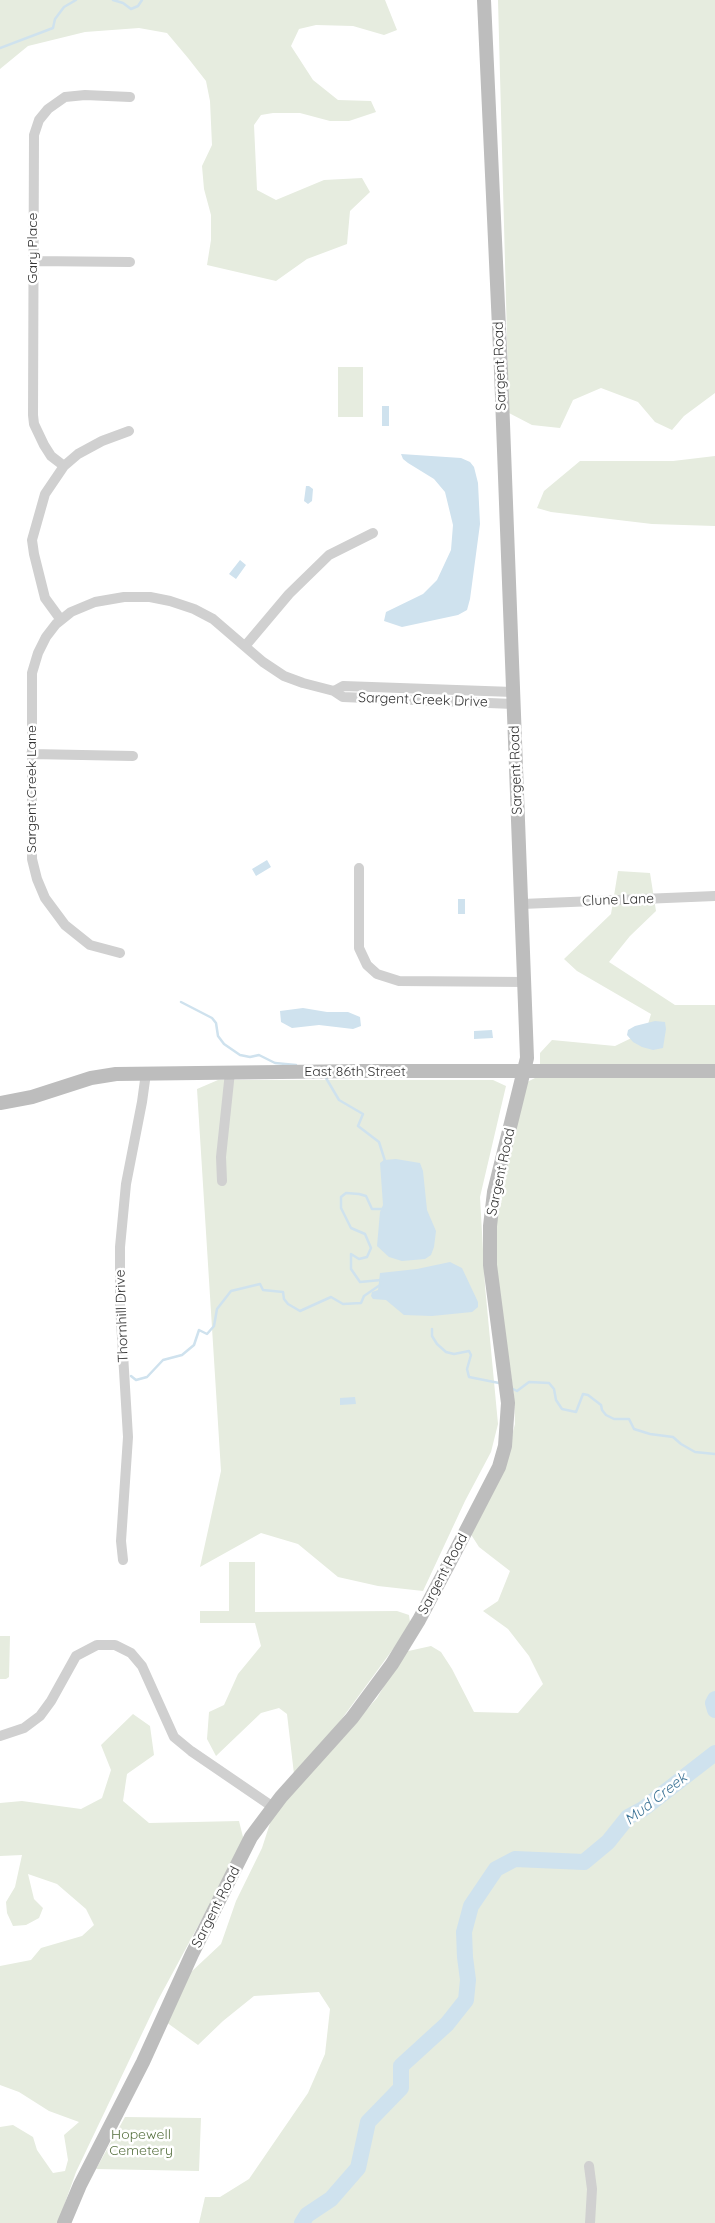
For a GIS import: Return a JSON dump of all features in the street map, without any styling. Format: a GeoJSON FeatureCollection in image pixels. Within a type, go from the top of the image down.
{"type":"FeatureCollection","features":[{"type":"Feature","properties":{"kind":"street","name":"Sargent Road"},"geometry":{"type":"LineString","coordinates":[[64,2223],[85,2174],[143,2062],[212,1913],[251,1837],[273,1807],[348,1722],[386,1673],[419,1620],[500,1463],[507,1433],[508,1403],[491,1269],[490,1226],[494,1192],[527,1058],[526,982],[484,0]]}},
{"type":"Feature","properties":{"kind":"street","name":"Gary Place"},"geometry":{"type":"LineString","coordinates":[[64,466],[51,456],[44,445],[34,424],[33,416],[32,145],[39,120],[48,109],[65,97],[84,95],[130,97]]}},
{"type":"Feature","properties":{"kind":"street"},"geometry":{"type":"LineString","coordinates":[[33,261],[130,262]]}},
{"type":"Feature","properties":{"kind":"street"},"geometry":{"type":"LineString","coordinates":[[60,620],[45,598],[35,564],[32,540],[45,494],[64,466],[78,454],[102,441],[129,431]]}},
{"type":"Feature","properties":{"kind":"street"},"geometry":{"type":"LineString","coordinates":[[246,645],[289,594],[329,555],[373,533]]}},
{"type":"Feature","properties":{"kind":"street","name":"Sargent Creek Drive"},"geometry":{"type":"LineString","coordinates":[[60,620],[74,610],[95,602],[124,597],[150,597],[170,601],[202,613],[220,624],[264,662],[284,676],[302,683],[334,691],[343,697],[513,698]]}},
{"type":"Feature","properties":{"kind":"street","name":"Sargent Creek Lane"},"geometry":{"type":"LineString","coordinates":[[60,620],[41,645],[33,669],[31,754],[31,846],[33,867],[40,887],[59,919],[78,936],[102,949],[120,953]]}},
{"type":"Feature","properties":{"kind":"street"},"geometry":{"type":"LineString","coordinates":[[31,754],[133,756]]}},
{"type":"Feature","properties":{"kind":"street"},"geometry":{"type":"LineString","coordinates":[[359,868],[359,945],[365,962],[376,974],[399,981],[526,982]]}},
{"type":"Feature","properties":{"kind":"street","name":"Clune Lane"},"geometry":{"type":"LineString","coordinates":[[522,904],[715,896]]}},
{"type":"Feature","properties":{"kind":"street"},"geometry":{"type":"LineString","coordinates":[[222,1180],[221,1157],[230,1072]]}},
{"type":"Feature","properties":{"kind":"street","name":"East 86th Street"},"geometry":{"type":"LineString","coordinates":[[0,1103],[32,1097],[91,1078],[116,1074],[230,1072],[715,1072]]}},
{"type":"Feature","properties":{"kind":"street","name":"Thornhill Drive"},"geometry":{"type":"LineString","coordinates":[[123,1560],[121,1542],[128,1437],[120,1304],[120,1247],[126,1184],[146,1073]]}},
{"type":"Feature","properties":{"kind":"street"},"geometry":{"type":"LineString","coordinates":[[0,1736],[16,1732],[40,1716],[51,1702],[76,1656],[97,1645],[116,1645],[131,1653],[142,1666],[174,1737],[191,1751],[273,1807]]}},
{"type":"Feature","properties":{"kind":"street"},"geometry":{"type":"LineString","coordinates":[[589,2166],[592,2189],[590,2223]]}},
{"type":"Feature","properties":{"kind":"green space"},"geometry":{"type":"Polygon","coordinates":[[[0,0],[385,0],[397,30],[384,35],[353,26],[316,25],[299,29],[291,46],[313,80],[338,100],[371,101],[376,112],[349,121],[330,121],[300,113],[273,113],[261,115],[254,125],[257,190],[276,200],[324,180],[362,178],[370,192],[350,211],[347,244],[307,259],[276,281],[207,265],[211,240],[211,215],[204,189],[202,166],[212,145],[210,101],[206,81],[167,33],[139,28],[85,32],[28,46],[0,69],[0,0]]]}},
{"type":"Feature","properties":{"kind":"green space"},"geometry":{"type":"Polygon","coordinates":[[[498,0],[715,0],[715,393],[684,416],[672,430],[655,422],[638,402],[601,388],[573,400],[560,428],[532,425],[509,413],[498,0]]]}},
{"type":"Feature","properties":{"kind":"green space"},"geometry":{"type":"Polygon","coordinates":[[[338,367],[363,367],[363,417],[338,417],[338,367]]]}},
{"type":"Feature","properties":{"kind":"green space"},"geometry":{"type":"Polygon","coordinates":[[[715,456],[715,526],[652,524],[551,512],[537,508],[544,491],[580,461],[673,461],[715,456]]]}},
{"type":"Feature","properties":{"kind":"green space"},"geometry":{"type":"Polygon","coordinates":[[[618,871],[650,873],[656,911],[630,936],[609,962],[675,1005],[715,1005],[715,1066],[540,1065],[540,1053],[552,1040],[615,1046],[646,1031],[651,1014],[577,971],[564,959],[611,914],[618,871]]]}},
{"type":"Feature","properties":{"kind":"green space"},"geometry":{"type":"Polygon","coordinates":[[[715,1076],[715,2223],[199,2223],[205,2197],[220,2197],[249,2179],[308,2093],[325,2054],[330,2009],[319,1992],[254,1996],[223,2021],[198,2045],[166,2022],[190,1973],[221,1944],[236,1901],[262,1848],[273,1814],[377,1698],[404,1652],[431,1646],[441,1652],[474,1712],[518,1713],[543,1684],[529,1656],[508,1629],[483,1611],[498,1601],[510,1571],[479,1547],[470,1533],[504,1466],[515,1424],[514,1396],[496,1275],[495,1210],[527,1082],[537,1077],[715,1076]]]}},
{"type":"Feature","properties":{"kind":"green space"},"geometry":{"type":"Polygon","coordinates":[[[218,1080],[493,1080],[506,1086],[480,1197],[485,1286],[498,1424],[491,1452],[465,1501],[423,1591],[378,1586],[338,1577],[298,1544],[261,1533],[200,1567],[221,1471],[197,1089],[218,1080]]]}},
{"type":"Feature","properties":{"kind":"green space"},"geometry":{"type":"Polygon","coordinates":[[[229,1562],[255,1562],[255,1612],[397,1611],[409,1615],[410,1622],[396,1645],[338,1724],[294,1774],[287,1714],[279,1708],[261,1713],[216,1756],[207,1739],[209,1712],[224,1705],[238,1674],[261,1646],[255,1623],[200,1623],[200,1611],[229,1611],[229,1562]]]}},
{"type":"Feature","properties":{"kind":"green space"},"geometry":{"type":"Polygon","coordinates":[[[0,1636],[10,1636],[9,1677],[6,1679],[0,1679],[0,1636]]]}},
{"type":"Feature","properties":{"kind":"green space"},"geometry":{"type":"Polygon","coordinates":[[[133,1714],[150,1726],[154,1755],[127,1774],[123,1801],[149,1823],[239,1821],[244,1841],[158,2000],[76,2172],[58,2223],[0,2223],[0,2127],[13,2125],[33,2137],[37,2150],[53,2173],[65,2171],[68,2160],[64,2135],[79,2122],[49,2111],[19,2092],[0,2085],[0,1966],[31,1960],[41,1948],[82,1936],[94,1925],[86,1909],[57,1884],[28,1874],[34,1899],[43,1908],[39,1918],[26,1925],[13,1926],[7,1913],[6,1902],[15,1887],[22,1855],[0,1856],[0,1803],[22,1801],[81,1809],[102,1798],[111,1770],[101,1745],[133,1714]]]}},
{"type":"Feature","properties":{"kind":"green space","name":"Hopewell Cemetery"},"geometry":{"type":"Polygon","coordinates":[[[125,2117],[201,2118],[199,2171],[96,2169],[125,2117]]]}},
{"type":"Feature","properties":{"kind":"water"},"geometry":{"type":"Polygon","coordinates":[[[382,406],[389,406],[389,426],[382,426],[382,406]]]}},
{"type":"Feature","properties":{"kind":"water"},"geometry":{"type":"Polygon","coordinates":[[[401,454],[461,458],[470,462],[474,467],[478,483],[480,524],[467,610],[458,615],[402,627],[384,621],[386,612],[423,594],[437,580],[451,550],[453,525],[445,492],[434,479],[408,463],[401,454]]]}},
{"type":"Feature","properties":{"kind":"water"},"geometry":{"type":"Polygon","coordinates":[[[306,486],[313,489],[312,501],[308,504],[304,501],[306,486]]]}},
{"type":"Feature","properties":{"kind":"water"},"geometry":{"type":"Polygon","coordinates":[[[240,560],[246,565],[236,579],[229,574],[240,560]]]}},
{"type":"Feature","properties":{"kind":"water"},"geometry":{"type":"Polygon","coordinates":[[[267,860],[271,867],[256,876],[252,869],[267,860]]]}},
{"type":"Feature","properties":{"kind":"water"},"geometry":{"type":"Polygon","coordinates":[[[458,899],[465,899],[465,914],[458,914],[458,899]]]}},
{"type":"Feature","properties":{"kind":"water"},"geometry":{"type":"Polygon","coordinates":[[[303,1008],[327,1012],[348,1012],[360,1017],[361,1026],[353,1029],[319,1025],[292,1028],[281,1022],[280,1011],[303,1008]]]}},
{"type":"Feature","properties":{"kind":"water"},"geometry":{"type":"Polygon","coordinates":[[[655,1021],[665,1022],[666,1029],[663,1048],[653,1050],[642,1047],[633,1042],[627,1035],[628,1030],[635,1026],[655,1021]]]}},
{"type":"Feature","properties":{"kind":"water"},"geometry":{"type":"Polygon","coordinates":[[[492,1030],[493,1038],[474,1039],[474,1031],[492,1030]]]}},
{"type":"Feature","properties":{"kind":"water"},"geometry":{"type":"Polygon","coordinates":[[[396,1159],[420,1163],[423,1171],[427,1210],[436,1231],[431,1255],[425,1259],[402,1261],[389,1257],[377,1246],[380,1212],[383,1205],[380,1163],[384,1160],[396,1159]]]}},
{"type":"Feature","properties":{"kind":"water"},"geometry":{"type":"Polygon","coordinates":[[[450,1262],[462,1268],[478,1302],[478,1307],[472,1312],[432,1316],[404,1315],[386,1300],[373,1299],[371,1296],[372,1292],[378,1290],[380,1273],[417,1269],[450,1262]]]}},
{"type":"Feature","properties":{"kind":"water"},"geometry":{"type":"Polygon","coordinates":[[[355,1397],[356,1404],[340,1405],[340,1398],[355,1397]]]}},
{"type":"Feature","properties":{"kind":"waterway"},"geometry":{"type":"LineString","coordinates":[[0,48],[53,28],[55,19],[64,7],[76,0]]}},
{"type":"Feature","properties":{"kind":"waterway"},"geometry":{"type":"LineString","coordinates":[[113,0],[123,3],[131,9],[138,6],[142,0]]}},
{"type":"Feature","properties":{"kind":"waterway"},"geometry":{"type":"LineString","coordinates":[[181,1002],[212,1018],[216,1023],[218,1036],[224,1044],[240,1055],[250,1057],[259,1055],[275,1063],[296,1065]]}},
{"type":"Feature","properties":{"kind":"waterway"},"geometry":{"type":"LineString","coordinates":[[326,1078],[339,1100],[363,1114],[358,1126],[379,1142],[385,1161]]}},
{"type":"Feature","properties":{"kind":"waterway"},"geometry":{"type":"LineString","coordinates":[[381,1280],[360,1282],[351,1269],[351,1254],[359,1259],[367,1257],[371,1248],[365,1234],[351,1228],[341,1208],[341,1197],[346,1193],[366,1196],[372,1209],[382,1209]]}},
{"type":"Feature","properties":{"kind":"waterway"},"geometry":{"type":"LineString","coordinates":[[131,1376],[136,1380],[147,1377],[163,1360],[182,1355],[194,1345],[199,1330],[207,1334],[214,1326],[217,1309],[231,1291],[260,1284],[263,1290],[283,1292],[284,1299],[288,1304],[300,1311],[331,1297],[343,1304],[361,1303],[364,1296],[380,1285]]}},
{"type":"Feature","properties":{"kind":"waterway"},"geometry":{"type":"LineString","coordinates":[[432,1329],[432,1336],[437,1344],[446,1352],[454,1354],[469,1351],[471,1355],[467,1369],[469,1377],[499,1383]]}},
{"type":"Feature","properties":{"kind":"waterway"},"geometry":{"type":"LineString","coordinates":[[513,1389],[517,1391],[529,1382],[549,1383],[554,1389],[556,1400],[562,1409],[576,1412],[583,1394],[588,1395],[601,1405],[606,1415],[614,1419],[629,1419],[634,1429],[650,1434],[673,1437],[695,1452],[715,1454]]}},
{"type":"Feature","properties":{"kind":"waterway","name":"Mud Creek"},"geometry":{"type":"LineString","coordinates":[[715,1699],[713,1703],[715,1710]]}},
{"type":"Feature","properties":{"kind":"waterway","name":"Mud Creek"},"geometry":{"type":"LineString","coordinates":[[302,2223],[307,2215],[331,2199],[358,2168],[368,2122],[401,2088],[401,2066],[447,2024],[466,2000],[468,1980],[464,1932],[471,1906],[496,1869],[515,1859],[584,1862],[608,1842],[628,1817],[643,1809],[715,1753]]}}]}
